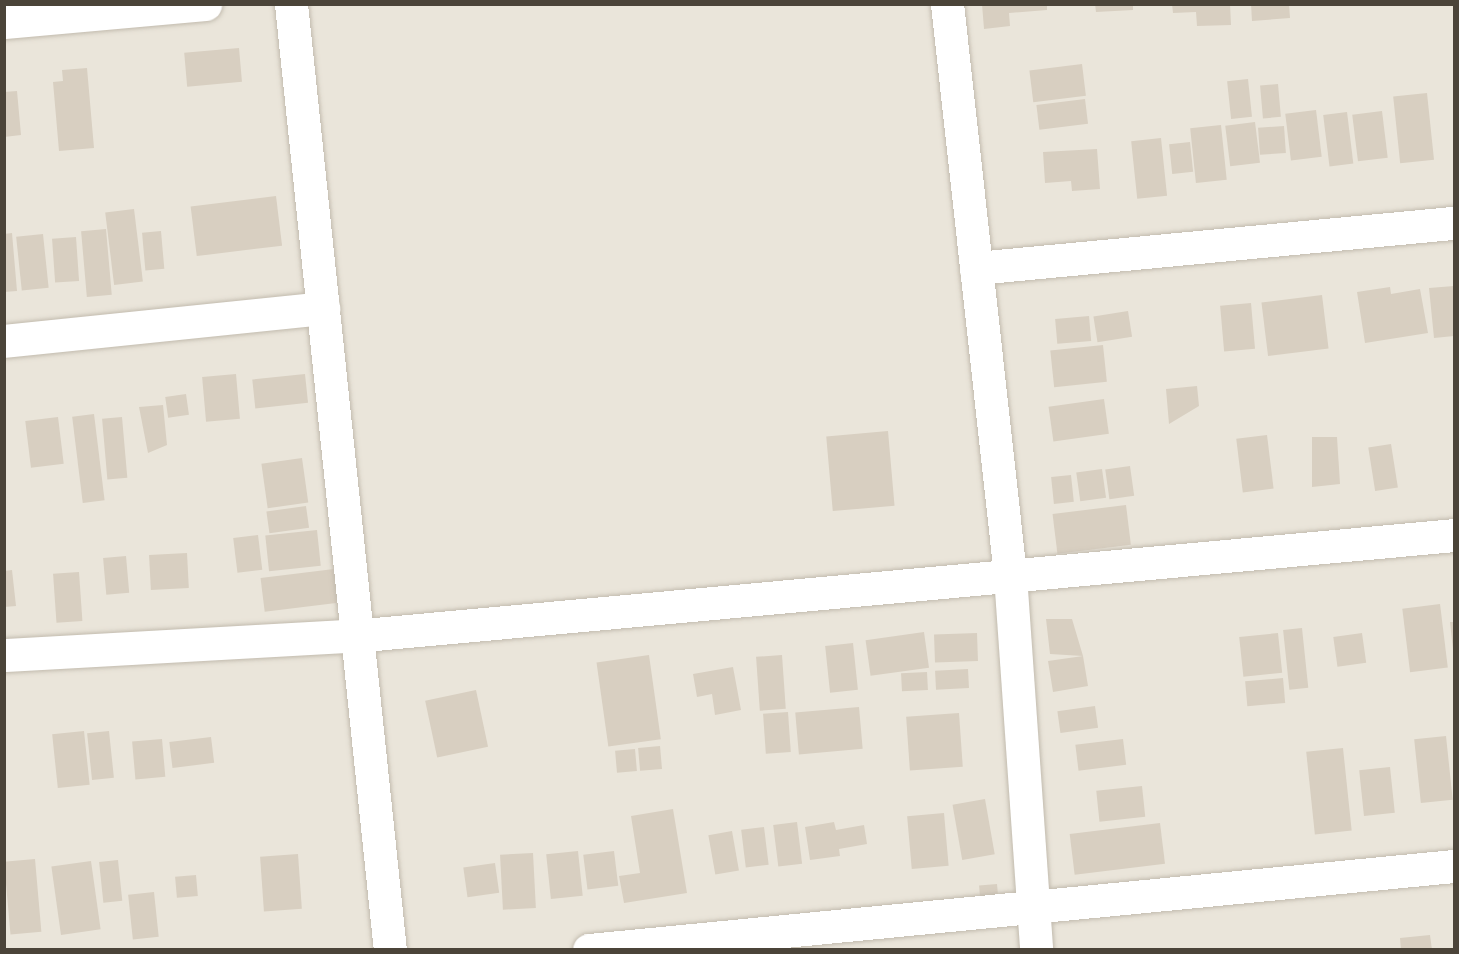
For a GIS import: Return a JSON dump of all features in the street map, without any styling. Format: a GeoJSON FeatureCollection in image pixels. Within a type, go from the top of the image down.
{"type":"FeatureCollection","features":[{"type":"Feature","properties":{"kind":"street"},"geometry":{"type":"LineString","coordinates":[[4,22],[205,4]]}},
{"type":"Feature","properties":{"kind":"street"},"geometry":{"type":"LineString","coordinates":[[291,4],[390,950]]}},
{"type":"Feature","properties":{"kind":"street"},"geometry":{"type":"LineString","coordinates":[[947,4],[1010,575],[1036,950]]}},
{"type":"Feature","properties":{"kind":"street"},"geometry":{"type":"LineString","coordinates":[[976,268],[1455,223]]}},
{"type":"Feature","properties":{"kind":"street"},"geometry":{"type":"LineString","coordinates":[[4,341],[323,308]]}},
{"type":"Feature","properties":{"kind":"street"},"geometry":{"type":"LineString","coordinates":[[4,655],[357,635],[1455,535]]}},
{"type":"Feature","properties":{"kind":"street"},"geometry":{"type":"LineString","coordinates":[[589,950],[1455,866]]}},
{"type":"Feature","properties":{"kind":"shaded area"},"geometry":{"type":"Polygon","coordinates":[[[5,5],[1454,5],[1454,949],[5,949],[5,5]]]}},
{"type":"Feature","properties":{"kind":"building"},"geometry":{"type":"Polygon","coordinates":[[[982,4],[1047,4],[1047,10],[1009,13],[1010,26],[984,29],[982,4]]]}},
{"type":"Feature","properties":{"kind":"building"},"geometry":{"type":"Polygon","coordinates":[[[1095,4],[1133,4],[1133,10],[1096,12],[1095,4]]]}},
{"type":"Feature","properties":{"kind":"building"},"geometry":{"type":"Polygon","coordinates":[[[1172,4],[1230,4],[1231,25],[1197,26],[1196,12],[1173,13],[1172,4]]]}},
{"type":"Feature","properties":{"kind":"building"},"geometry":{"type":"Polygon","coordinates":[[[1251,4],[1289,4],[1290,18],[1252,21],[1251,4]]]}},
{"type":"Feature","properties":{"kind":"building"},"geometry":{"type":"Polygon","coordinates":[[[239,48],[242,82],[187,87],[184,53],[239,48]]]}},
{"type":"Feature","properties":{"kind":"building"},"geometry":{"type":"Polygon","coordinates":[[[1082,64],[1086,96],[1033,102],[1029,70],[1082,64]]]}},
{"type":"Feature","properties":{"kind":"building"},"geometry":{"type":"Polygon","coordinates":[[[87,68],[94,148],[59,151],[53,82],[63,81],[62,70],[87,68]]]}},
{"type":"Feature","properties":{"kind":"building"},"geometry":{"type":"Polygon","coordinates":[[[1248,79],[1252,117],[1231,119],[1227,81],[1248,79]]]}},
{"type":"Feature","properties":{"kind":"building"},"geometry":{"type":"Polygon","coordinates":[[[1278,84],[1281,117],[1263,118],[1260,86],[1278,84]]]}},
{"type":"Feature","properties":{"kind":"building"},"geometry":{"type":"Polygon","coordinates":[[[17,91],[21,135],[4,137],[4,92],[17,91]]]}},
{"type":"Feature","properties":{"kind":"building"},"geometry":{"type":"Polygon","coordinates":[[[1427,93],[1434,160],[1400,163],[1393,97],[1427,93]]]}},
{"type":"Feature","properties":{"kind":"building"},"geometry":{"type":"Polygon","coordinates":[[[1085,99],[1088,124],[1039,130],[1036,105],[1085,99]]]}},
{"type":"Feature","properties":{"kind":"building"},"geometry":{"type":"Polygon","coordinates":[[[1316,110],[1322,157],[1291,160],[1285,114],[1316,110]]]}},
{"type":"Feature","properties":{"kind":"building"},"geometry":{"type":"Polygon","coordinates":[[[1382,111],[1388,158],[1358,161],[1352,115],[1382,111]]]}},
{"type":"Feature","properties":{"kind":"building"},"geometry":{"type":"Polygon","coordinates":[[[1347,112],[1353,164],[1330,167],[1323,115],[1347,112]]]}},
{"type":"Feature","properties":{"kind":"building"},"geometry":{"type":"Polygon","coordinates":[[[1255,122],[1260,163],[1230,166],[1225,126],[1255,122]]]}},
{"type":"Feature","properties":{"kind":"building"},"geometry":{"type":"Polygon","coordinates":[[[1221,125],[1227,180],[1196,183],[1190,128],[1221,125]]]}},
{"type":"Feature","properties":{"kind":"building"},"geometry":{"type":"Polygon","coordinates":[[[1284,126],[1286,153],[1260,155],[1258,128],[1284,126]]]}},
{"type":"Feature","properties":{"kind":"building"},"geometry":{"type":"Polygon","coordinates":[[[1161,138],[1167,196],[1137,199],[1131,141],[1161,138]]]}},
{"type":"Feature","properties":{"kind":"building"},"geometry":{"type":"Polygon","coordinates":[[[1190,142],[1193,172],[1172,174],[1169,144],[1190,142]]]}},
{"type":"Feature","properties":{"kind":"building"},"geometry":{"type":"Polygon","coordinates":[[[1097,149],[1100,189],[1072,191],[1071,181],[1045,183],[1043,152],[1097,149]]]}},
{"type":"Feature","properties":{"kind":"building"},"geometry":{"type":"Polygon","coordinates":[[[276,196],[282,246],[197,256],[191,206],[276,196]]]}},
{"type":"Feature","properties":{"kind":"building"},"geometry":{"type":"Polygon","coordinates":[[[134,209],[143,281],[114,285],[105,213],[134,209]]]}},
{"type":"Feature","properties":{"kind":"building"},"geometry":{"type":"Polygon","coordinates":[[[106,229],[112,295],[87,297],[81,231],[106,229]]]}},
{"type":"Feature","properties":{"kind":"building"},"geometry":{"type":"Polygon","coordinates":[[[161,231],[164,269],[145,271],[142,233],[161,231]]]}},
{"type":"Feature","properties":{"kind":"building"},"geometry":{"type":"Polygon","coordinates":[[[12,233],[17,291],[4,292],[4,234],[12,233]]]}},
{"type":"Feature","properties":{"kind":"building"},"geometry":{"type":"Polygon","coordinates":[[[43,234],[49,288],[22,291],[16,237],[43,234]]]}},
{"type":"Feature","properties":{"kind":"building"},"geometry":{"type":"Polygon","coordinates":[[[76,237],[79,281],[55,283],[52,239],[76,237]]]}},
{"type":"Feature","properties":{"kind":"building"},"geometry":{"type":"Polygon","coordinates":[[[1454,286],[1454,336],[1434,338],[1429,288],[1454,286]]]}},
{"type":"Feature","properties":{"kind":"building"},"geometry":{"type":"Polygon","coordinates":[[[1390,287],[1391,294],[1420,289],[1428,333],[1365,343],[1357,292],[1390,287]]]}},
{"type":"Feature","properties":{"kind":"building"},"geometry":{"type":"Polygon","coordinates":[[[1322,295],[1329,349],[1268,356],[1261,302],[1322,295]]]}},
{"type":"Feature","properties":{"kind":"building"},"geometry":{"type":"Polygon","coordinates":[[[1251,303],[1255,349],[1224,352],[1220,306],[1251,303]]]}},
{"type":"Feature","properties":{"kind":"building"},"geometry":{"type":"Polygon","coordinates":[[[1128,311],[1132,337],[1097,342],[1093,316],[1128,311]]]}},
{"type":"Feature","properties":{"kind":"building"},"geometry":{"type":"Polygon","coordinates":[[[1089,316],[1091,341],[1057,344],[1055,319],[1089,316]]]}},
{"type":"Feature","properties":{"kind":"building"},"geometry":{"type":"Polygon","coordinates":[[[1103,345],[1107,382],[1054,387],[1050,351],[1103,345]]]}},
{"type":"Feature","properties":{"kind":"building"},"geometry":{"type":"Polygon","coordinates":[[[236,374],[240,419],[206,422],[202,377],[236,374]]]}},
{"type":"Feature","properties":{"kind":"building"},"geometry":{"type":"Polygon","coordinates":[[[305,374],[308,403],[255,408],[252,380],[305,374]]]}},
{"type":"Feature","properties":{"kind":"building"},"geometry":{"type":"Polygon","coordinates":[[[1197,386],[1199,406],[1169,424],[1166,389],[1197,386]]]}},
{"type":"Feature","properties":{"kind":"building"},"geometry":{"type":"Polygon","coordinates":[[[186,394],[189,415],[168,418],[165,397],[186,394]]]}},
{"type":"Feature","properties":{"kind":"building"},"geometry":{"type":"Polygon","coordinates":[[[1104,399],[1109,434],[1053,441],[1049,407],[1104,399]]]}},
{"type":"Feature","properties":{"kind":"building"},"geometry":{"type":"Polygon","coordinates":[[[163,405],[167,445],[148,453],[139,407],[163,405]]]}},
{"type":"Feature","properties":{"kind":"building"},"geometry":{"type":"Polygon","coordinates":[[[94,414],[105,500],[83,503],[72,417],[94,414]]]}},
{"type":"Feature","properties":{"kind":"building"},"geometry":{"type":"Polygon","coordinates":[[[58,417],[64,464],[31,468],[25,421],[58,417]]]}},
{"type":"Feature","properties":{"kind":"building"},"geometry":{"type":"Polygon","coordinates":[[[122,417],[127,478],[107,480],[102,419],[122,417]]]}},
{"type":"Feature","properties":{"kind":"building"},"geometry":{"type":"Polygon","coordinates":[[[888,431],[895,506],[833,511],[826,436],[888,431]]]}},
{"type":"Feature","properties":{"kind":"building"},"geometry":{"type":"Polygon","coordinates":[[[1267,435],[1274,489],[1243,492],[1236,439],[1267,435]]]}},
{"type":"Feature","properties":{"kind":"building"},"geometry":{"type":"Polygon","coordinates":[[[1312,437],[1337,437],[1340,484],[1312,487],[1312,437]]]}},
{"type":"Feature","properties":{"kind":"building"},"geometry":{"type":"Polygon","coordinates":[[[1391,444],[1398,487],[1375,491],[1368,448],[1391,444]]]}},
{"type":"Feature","properties":{"kind":"building"},"geometry":{"type":"Polygon","coordinates":[[[302,458],[308,503],[268,508],[261,464],[302,458]]]}},
{"type":"Feature","properties":{"kind":"building"},"geometry":{"type":"Polygon","coordinates":[[[1130,466],[1134,496],[1109,499],[1105,469],[1130,466]]]}},
{"type":"Feature","properties":{"kind":"building"},"geometry":{"type":"Polygon","coordinates":[[[1102,469],[1106,498],[1080,501],[1076,473],[1102,469]]]}},
{"type":"Feature","properties":{"kind":"building"},"geometry":{"type":"Polygon","coordinates":[[[1071,475],[1074,502],[1054,504],[1051,477],[1071,475]]]}},
{"type":"Feature","properties":{"kind":"building"},"geometry":{"type":"Polygon","coordinates":[[[1126,505],[1131,545],[1057,554],[1053,514],[1126,505]]]}},
{"type":"Feature","properties":{"kind":"building"},"geometry":{"type":"Polygon","coordinates":[[[306,506],[309,528],[269,533],[266,512],[306,506]]]}},
{"type":"Feature","properties":{"kind":"building"},"geometry":{"type":"Polygon","coordinates":[[[317,530],[321,566],[269,571],[265,535],[317,530]]]}},
{"type":"Feature","properties":{"kind":"building"},"geometry":{"type":"Polygon","coordinates":[[[258,535],[262,570],[237,573],[233,538],[258,535]]]}},
{"type":"Feature","properties":{"kind":"building"},"geometry":{"type":"Polygon","coordinates":[[[187,553],[189,588],[151,590],[149,555],[187,553]]]}},
{"type":"Feature","properties":{"kind":"building"},"geometry":{"type":"Polygon","coordinates":[[[126,556],[129,593],[106,595],[103,558],[126,556]]]}},
{"type":"Feature","properties":{"kind":"building"},"geometry":{"type":"Polygon","coordinates":[[[334,569],[338,603],[265,612],[261,578],[334,569]]]}},
{"type":"Feature","properties":{"kind":"building"},"geometry":{"type":"Polygon","coordinates":[[[12,570],[16,606],[4,607],[4,571],[12,570]]]}},
{"type":"Feature","properties":{"kind":"building"},"geometry":{"type":"Polygon","coordinates":[[[79,572],[82,621],[56,623],[53,574],[79,572]]]}},
{"type":"Feature","properties":{"kind":"building"},"geometry":{"type":"Polygon","coordinates":[[[1440,604],[1448,668],[1410,672],[1402,609],[1440,604]]]}},
{"type":"Feature","properties":{"kind":"building"},"geometry":{"type":"Polygon","coordinates":[[[1046,619],[1072,619],[1083,656],[1050,654],[1046,619]]]}},
{"type":"Feature","properties":{"kind":"building"},"geometry":{"type":"Polygon","coordinates":[[[1450,622],[1454,622],[1454,650],[1453,650],[1450,622]]]}},
{"type":"Feature","properties":{"kind":"building"},"geometry":{"type":"Polygon","coordinates":[[[1302,628],[1308,688],[1289,690],[1283,630],[1302,628]]]}},
{"type":"Feature","properties":{"kind":"building"},"geometry":{"type":"Polygon","coordinates":[[[924,632],[929,668],[871,676],[866,640],[924,632]]]}},
{"type":"Feature","properties":{"kind":"building"},"geometry":{"type":"Polygon","coordinates":[[[977,633],[978,661],[935,662],[934,635],[977,633]]]}},
{"type":"Feature","properties":{"kind":"building"},"geometry":{"type":"Polygon","coordinates":[[[1278,633],[1282,673],[1243,677],[1239,637],[1278,633]]]}},
{"type":"Feature","properties":{"kind":"building"},"geometry":{"type":"Polygon","coordinates":[[[1362,633],[1366,663],[1337,667],[1333,637],[1362,633]]]}},
{"type":"Feature","properties":{"kind":"building"},"geometry":{"type":"Polygon","coordinates":[[[853,643],[858,690],[830,693],[825,646],[853,643]]]}},
{"type":"Feature","properties":{"kind":"building"},"geometry":{"type":"Polygon","coordinates":[[[649,655],[661,739],[608,747],[597,662],[649,655]]]}},
{"type":"Feature","properties":{"kind":"building"},"geometry":{"type":"Polygon","coordinates":[[[782,655],[786,709],[760,711],[756,657],[782,655]]]}},
{"type":"Feature","properties":{"kind":"building"},"geometry":{"type":"Polygon","coordinates":[[[1083,656],[1088,686],[1053,692],[1048,661],[1083,656]]]}},
{"type":"Feature","properties":{"kind":"building"},"geometry":{"type":"Polygon","coordinates":[[[733,667],[741,710],[715,715],[712,694],[697,697],[693,674],[733,667]]]}},
{"type":"Feature","properties":{"kind":"building"},"geometry":{"type":"Polygon","coordinates":[[[968,669],[969,688],[936,690],[935,671],[968,669]]]}},
{"type":"Feature","properties":{"kind":"building"},"geometry":{"type":"Polygon","coordinates":[[[927,672],[928,690],[902,691],[901,673],[927,672]]]}},
{"type":"Feature","properties":{"kind":"building"},"geometry":{"type":"Polygon","coordinates":[[[1283,678],[1285,703],[1247,706],[1245,681],[1283,678]]]}},
{"type":"Feature","properties":{"kind":"building"},"geometry":{"type":"Polygon","coordinates":[[[476,690],[488,747],[437,758],[425,701],[476,690]]]}},
{"type":"Feature","properties":{"kind":"building"},"geometry":{"type":"Polygon","coordinates":[[[1095,706],[1098,728],[1060,733],[1057,711],[1095,706]]]}},
{"type":"Feature","properties":{"kind":"building"},"geometry":{"type":"Polygon","coordinates":[[[859,707],[863,749],[799,754],[795,713],[859,707]]]}},
{"type":"Feature","properties":{"kind":"building"},"geometry":{"type":"Polygon","coordinates":[[[788,712],[791,752],[766,754],[763,714],[788,712]]]}},
{"type":"Feature","properties":{"kind":"building"},"geometry":{"type":"Polygon","coordinates":[[[959,713],[963,767],[910,771],[906,717],[959,713]]]}},
{"type":"Feature","properties":{"kind":"building"},"geometry":{"type":"Polygon","coordinates":[[[84,731],[90,785],[58,788],[52,734],[84,731]]]}},
{"type":"Feature","properties":{"kind":"building"},"geometry":{"type":"Polygon","coordinates":[[[109,731],[114,778],[92,780],[87,733],[109,731]]]}},
{"type":"Feature","properties":{"kind":"building"},"geometry":{"type":"Polygon","coordinates":[[[1446,736],[1453,800],[1421,803],[1414,739],[1446,736]]]}},
{"type":"Feature","properties":{"kind":"building"},"geometry":{"type":"Polygon","coordinates":[[[211,737],[214,763],[172,768],[169,742],[211,737]]]}},
{"type":"Feature","properties":{"kind":"building"},"geometry":{"type":"Polygon","coordinates":[[[162,739],[165,777],[135,779],[132,742],[162,739]]]}},
{"type":"Feature","properties":{"kind":"building"},"geometry":{"type":"Polygon","coordinates":[[[1123,739],[1126,765],[1079,771],[1075,745],[1123,739]]]}},
{"type":"Feature","properties":{"kind":"building"},"geometry":{"type":"Polygon","coordinates":[[[660,746],[662,769],[640,771],[638,748],[660,746]]]}},
{"type":"Feature","properties":{"kind":"building"},"geometry":{"type":"Polygon","coordinates":[[[1343,748],[1352,831],[1315,834],[1306,752],[1343,748]]]}},
{"type":"Feature","properties":{"kind":"building"},"geometry":{"type":"Polygon","coordinates":[[[635,749],[637,771],[617,773],[615,751],[635,749]]]}},
{"type":"Feature","properties":{"kind":"building"},"geometry":{"type":"Polygon","coordinates":[[[1390,767],[1395,813],[1364,816],[1359,770],[1390,767]]]}},
{"type":"Feature","properties":{"kind":"building"},"geometry":{"type":"Polygon","coordinates":[[[1142,786],[1145,817],[1099,822],[1096,791],[1142,786]]]}},
{"type":"Feature","properties":{"kind":"building"},"geometry":{"type":"Polygon","coordinates":[[[985,799],[995,854],[962,860],[953,805],[985,799]]]}},
{"type":"Feature","properties":{"kind":"building"},"geometry":{"type":"Polygon","coordinates":[[[673,809],[687,893],[624,903],[619,876],[640,873],[631,816],[673,809]]]}},
{"type":"Feature","properties":{"kind":"building"},"geometry":{"type":"Polygon","coordinates":[[[944,813],[949,866],[912,869],[907,816],[944,813]]]}},
{"type":"Feature","properties":{"kind":"building"},"geometry":{"type":"Polygon","coordinates":[[[797,822],[802,864],[778,867],[773,825],[797,822]]]}},
{"type":"Feature","properties":{"kind":"building"},"geometry":{"type":"Polygon","coordinates":[[[834,822],[836,830],[864,825],[867,844],[839,849],[840,856],[810,860],[805,827],[834,822]]]}},
{"type":"Feature","properties":{"kind":"building"},"geometry":{"type":"Polygon","coordinates":[[[1160,823],[1165,864],[1075,875],[1070,834],[1160,823]]]}},
{"type":"Feature","properties":{"kind":"building"},"geometry":{"type":"Polygon","coordinates":[[[764,827],[769,865],[746,868],[741,830],[764,827]]]}},
{"type":"Feature","properties":{"kind":"building"},"geometry":{"type":"Polygon","coordinates":[[[732,831],[739,870],[715,875],[708,835],[732,831]]]}},
{"type":"Feature","properties":{"kind":"building"},"geometry":{"type":"Polygon","coordinates":[[[578,851],[583,896],[551,899],[546,854],[578,851]]]}},
{"type":"Feature","properties":{"kind":"building"},"geometry":{"type":"Polygon","coordinates":[[[614,851],[618,886],[587,890],[583,855],[614,851]]]}},
{"type":"Feature","properties":{"kind":"building"},"geometry":{"type":"Polygon","coordinates":[[[533,853],[536,908],[503,910],[500,855],[533,853]]]}},
{"type":"Feature","properties":{"kind":"building"},"geometry":{"type":"Polygon","coordinates":[[[298,854],[302,909],[264,912],[260,857],[298,854]]]}},
{"type":"Feature","properties":{"kind":"building"},"geometry":{"type":"Polygon","coordinates":[[[35,859],[41,932],[10,934],[4,862],[35,859]]]}},
{"type":"Feature","properties":{"kind":"building"},"geometry":{"type":"Polygon","coordinates":[[[118,860],[122,901],[103,903],[99,862],[118,860]]]}},
{"type":"Feature","properties":{"kind":"building"},"geometry":{"type":"Polygon","coordinates":[[[91,861],[101,929],[61,935],[51,867],[91,861]]]}},
{"type":"Feature","properties":{"kind":"building"},"geometry":{"type":"Polygon","coordinates":[[[495,863],[499,893],[467,897],[463,867],[495,863]]]}},
{"type":"Feature","properties":{"kind":"building"},"geometry":{"type":"Polygon","coordinates":[[[196,875],[198,896],[177,898],[175,877],[196,875]]]}},
{"type":"Feature","properties":{"kind":"building"},"geometry":{"type":"Polygon","coordinates":[[[997,884],[999,906],[981,907],[979,886],[997,884]]]}},
{"type":"Feature","properties":{"kind":"building"},"geometry":{"type":"Polygon","coordinates":[[[154,892],[159,937],[133,939],[128,895],[154,892]]]}},
{"type":"Feature","properties":{"kind":"building"},"geometry":{"type":"Polygon","coordinates":[[[1430,935],[1432,950],[1401,950],[1400,938],[1430,935]]]}}]}
